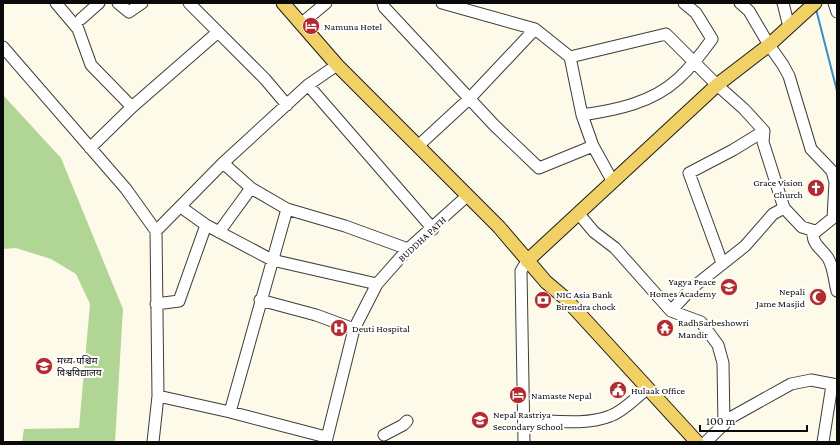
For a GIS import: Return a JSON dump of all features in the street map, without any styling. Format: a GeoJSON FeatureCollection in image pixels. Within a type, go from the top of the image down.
{"type":"FeatureCollection","features":[{"type":"Feature","properties":{"kind":"main road"},"geometry":{"type":"LineString","coordinates":[[283,3],[338,65],[499,227],[546,282],[565,298],[697,442]]}},
{"type":"Feature","properties":{"kind":"main road"},"geometry":{"type":"LineString","coordinates":[[527,261],[717,85],[769,45],[815,3]]}},
{"type":"Feature","properties":{"kind":"street"},"geometry":{"type":"LineString","coordinates":[[56,3],[78,29],[91,65],[132,107]]}},
{"type":"Feature","properties":{"kind":"street"},"geometry":{"type":"LineString","coordinates":[[81,19],[99,3]]}},
{"type":"Feature","properties":{"kind":"street"},"geometry":{"type":"LineString","coordinates":[[118,3],[129,12],[142,3]]}},
{"type":"Feature","properties":{"kind":"street"},"geometry":{"type":"LineString","coordinates":[[189,3],[265,79],[287,105]]}},
{"type":"Feature","properties":{"kind":"street"},"geometry":{"type":"LineString","coordinates":[[302,23],[326,3]]}},
{"type":"Feature","properties":{"kind":"street"},"geometry":{"type":"LineString","coordinates":[[383,3],[384,7],[494,125],[539,168],[593,146]]}},
{"type":"Feature","properties":{"kind":"street"},"geometry":{"type":"LineString","coordinates":[[442,3],[535,29],[570,57],[582,115],[593,146],[613,182]]}},
{"type":"Feature","properties":{"kind":"street"},"geometry":{"type":"LineString","coordinates":[[582,115],[620,109],[657,94],[678,80],[695,62],[712,39],[696,13],[684,3]]}},
{"type":"Feature","properties":{"kind":"street"},"geometry":{"type":"LineString","coordinates":[[740,3],[749,11],[789,76],[811,149],[832,171],[835,182],[833,218],[815,231],[813,234],[813,241],[828,258],[833,270],[837,291]]}},
{"type":"Feature","properties":{"kind":"street"},"geometry":{"type":"LineString","coordinates":[[783,3],[789,27]]}},
{"type":"Feature","properties":{"kind":"street"},"geometry":{"type":"LineString","coordinates":[[834,3],[837,12]]}},
{"type":"Feature","properties":{"kind":"street"},"geometry":{"type":"LineString","coordinates":[[418,146],[470,98],[535,29]]}},
{"type":"Feature","properties":{"kind":"street"},"geometry":{"type":"LineString","coordinates":[[90,148],[132,107],[218,32]]}},
{"type":"Feature","properties":{"kind":"street"},"geometry":{"type":"LineString","coordinates":[[570,57],[666,34],[717,85],[744,109],[764,131],[763,142],[784,208],[802,227],[815,231]]}},
{"type":"Feature","properties":{"kind":"street"},"geometry":{"type":"LineString","coordinates":[[3,47],[126,189],[156,232],[158,396],[153,442]]}},
{"type":"Feature","properties":{"kind":"street"},"geometry":{"type":"LineString","coordinates":[[156,232],[223,163],[308,85],[338,65]]}},
{"type":"Feature","properties":{"kind":"street"},"geometry":{"type":"LineString","coordinates":[[308,85],[433,229]]}},
{"type":"Feature","properties":{"kind":"street"},"geometry":{"type":"LineString","coordinates":[[722,263],[689,173],[733,150],[764,131]]}},
{"type":"Feature","properties":{"kind":"street"},"geometry":{"type":"LineString","coordinates":[[223,163],[251,188],[287,209],[345,226],[408,249]]}},
{"type":"Feature","properties":{"kind":"street"},"geometry":{"type":"LineString","coordinates":[[219,232],[251,188]]}},
{"type":"Feature","properties":{"kind":"street","name":"BUDDHA PATH"},"geometry":{"type":"LineString","coordinates":[[326,440],[354,329],[377,284],[408,249],[433,229],[467,196]]}},
{"type":"Feature","properties":{"kind":"street"},"geometry":{"type":"LineString","coordinates":[[182,205],[185,210],[206,225],[272,260],[377,284]]}},
{"type":"Feature","properties":{"kind":"street"},"geometry":{"type":"LineString","coordinates":[[671,311],[692,288],[745,246],[773,214],[784,208]]}},
{"type":"Feature","properties":{"kind":"street"},"geometry":{"type":"LineString","coordinates":[[230,412],[260,300],[287,209]]}},
{"type":"Feature","properties":{"kind":"street"},"geometry":{"type":"LineString","coordinates":[[578,213],[594,232],[615,248],[671,311],[701,322],[718,345],[723,363],[724,425]]}},
{"type":"Feature","properties":{"kind":"street"},"geometry":{"type":"LineString","coordinates":[[156,304],[179,301],[206,225]]}},
{"type":"Feature","properties":{"kind":"street"},"geometry":{"type":"LineString","coordinates":[[524,442],[520,271],[527,261]]}},
{"type":"Feature","properties":{"kind":"street"},"geometry":{"type":"LineString","coordinates":[[260,300],[316,316],[354,329]]}},
{"type":"Feature","properties":{"kind":"street"},"geometry":{"type":"LineString","coordinates":[[706,442],[730,418],[742,410],[768,398],[791,384],[811,380],[834,385],[823,442]]}},
{"type":"Feature","properties":{"kind":"street"},"geometry":{"type":"LineString","coordinates":[[524,420],[591,421],[610,416],[624,409],[647,389]]}},
{"type":"Feature","properties":{"kind":"street"},"geometry":{"type":"LineString","coordinates":[[158,396],[230,412],[326,440]]}},
{"type":"Feature","properties":{"kind":"street"},"geometry":{"type":"LineString","coordinates":[[384,435],[403,425],[407,421]]}},
{"type":"Feature","properties":{"kind":"green space"},"geometry":{"type":"Polygon","coordinates":[[[3,95],[61,158],[123,309],[115,442],[22,442],[24,429],[79,428],[90,304],[76,274],[51,259],[16,248],[3,249],[3,95]]]}},
{"type":"Feature","properties":{"kind":"waterway"},"geometry":{"type":"LineString","coordinates":[[816,9],[837,91]]}},
{"type":"Feature","properties":{"kind":"place","name":"Namuna Hotel"},"geometry":{"type":"Point","coordinates":[311,26]}},
{"type":"Feature","properties":{"kind":"place","name":"Grace Vision Church"},"geometry":{"type":"Point","coordinates":[816,188]}},
{"type":"Feature","properties":{"kind":"place","name":"Yagya Peace Homes Academy"},"geometry":{"type":"Point","coordinates":[729,287]}},
{"type":"Feature","properties":{"kind":"place","name":"Nepali Jame Masjid"},"geometry":{"type":"Point","coordinates":[818,297]}},
{"type":"Feature","properties":{"kind":"place","name":"NIC Asia Bank Birendra chock"},"geometry":{"type":"Point","coordinates":[543,300]}},
{"type":"Feature","properties":{"kind":"place","name":"Deuti Hospital"},"geometry":{"type":"Point","coordinates":[339,328]}},
{"type":"Feature","properties":{"kind":"place","name":"RadhSarbeshowri Mandir"},"geometry":{"type":"Point","coordinates":[665,328]}},
{"type":"Feature","properties":{"kind":"place","name":"मध्य-पश्चिम विश्वविद्यालय"},"geometry":{"type":"Point","coordinates":[44,366]}},
{"type":"Feature","properties":{"kind":"place","name":"Hulaak Office"},"geometry":{"type":"Point","coordinates":[618,390]}},
{"type":"Feature","properties":{"kind":"place","name":"Namaste Nepal"},"geometry":{"type":"Point","coordinates":[518,395]}},
{"type":"Feature","properties":{"kind":"place","name":"Nepal Rastriya Secondary School"},"geometry":{"type":"Point","coordinates":[480,420]}}]}
